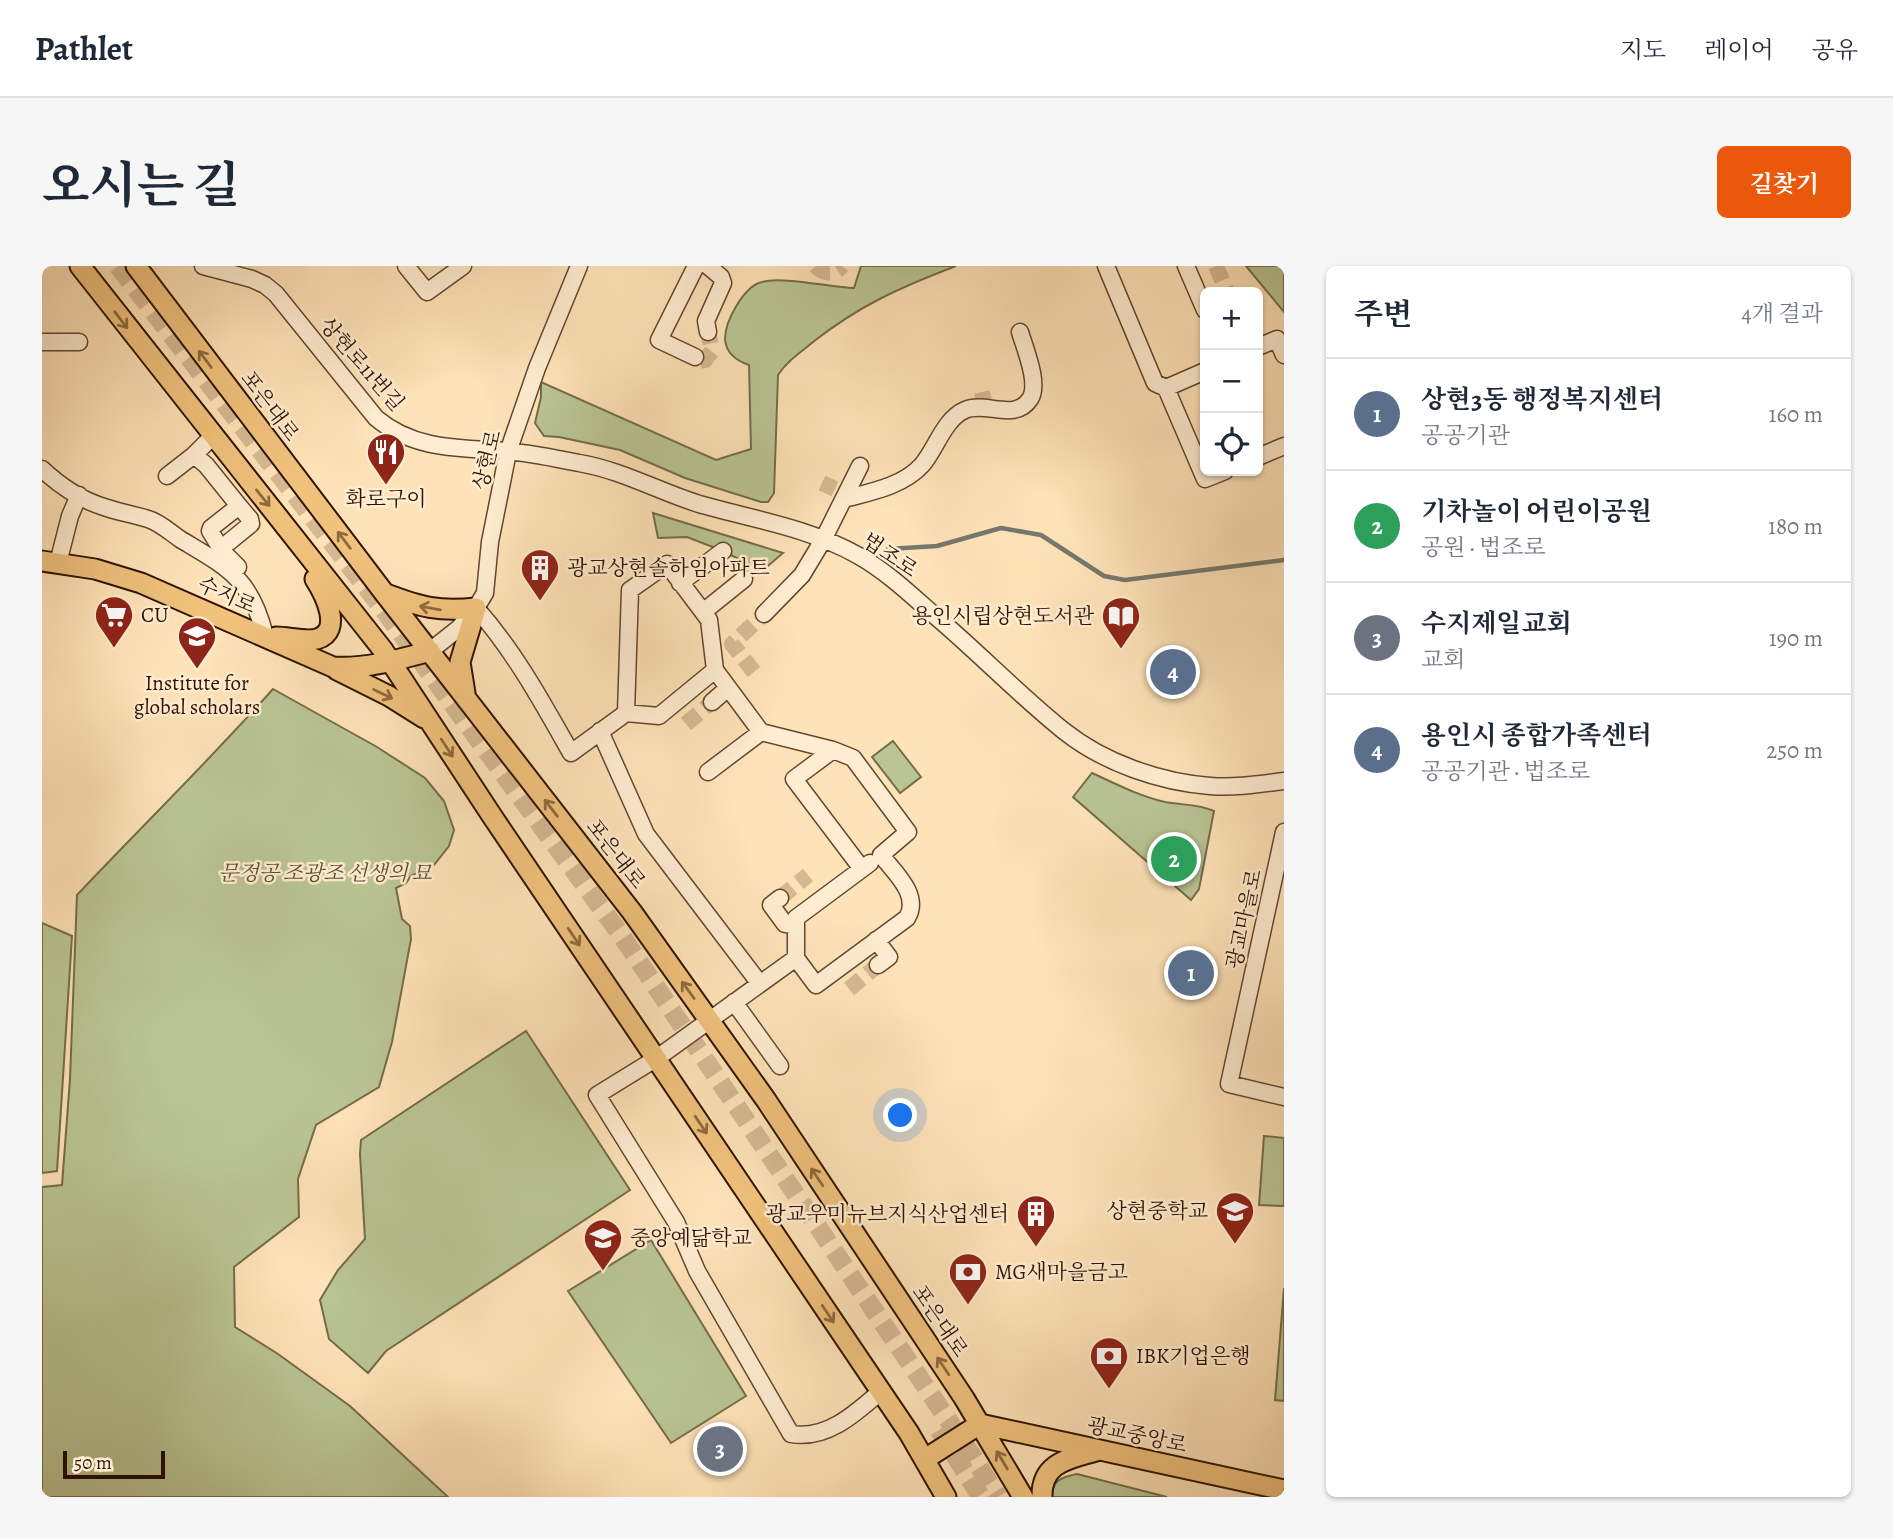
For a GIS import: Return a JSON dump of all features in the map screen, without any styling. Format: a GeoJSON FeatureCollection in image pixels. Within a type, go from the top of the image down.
{"type":"FeatureCollection","features":[{"type":"Feature","properties":{"kind":"main road"},"geometry":{"type":"LineString","coordinates":[[80,266],[391,662],[881,1391],[946,1497]]}},
{"type":"Feature","properties":{"kind":"main road","name":"포은대로"},"geometry":{"type":"LineString","coordinates":[[136,266],[385,594],[632,912],[766,1100],[980,1424],[1023,1497]]}},
{"type":"Feature","properties":{"kind":"main road"},"geometry":{"type":"LineString","coordinates":[[265,636],[316,639],[327,632],[330,610],[305,551]]}},
{"type":"Feature","properties":{"kind":"main road","name":"수지로"},"geometry":{"type":"LineString","coordinates":[[50,562],[95,569],[141,583],[265,636],[319,663],[334,667],[357,668],[429,651]]}},
{"type":"Feature","properties":{"kind":"main road"},"geometry":{"type":"LineString","coordinates":[[385,594],[425,608],[451,611],[476,608],[460,662],[466,698]]}},
{"type":"Feature","properties":{"kind":"main road"},"geometry":{"type":"LineString","coordinates":[[334,667],[389,696],[430,722]]}},
{"type":"Feature","properties":{"kind":"main road"},"geometry":{"type":"LineString","coordinates":[[925,1459],[980,1424]]}},
{"type":"Feature","properties":{"kind":"main road","name":"광교중앙로"},"geometry":{"type":"LineString","coordinates":[[980,1424],[1284,1490]]}},
{"type":"Feature","properties":{"kind":"main road"},"geometry":{"type":"LineString","coordinates":[[1042,1497],[1041,1486],[1051,1468],[1099,1450]]}},
{"type":"Feature","properties":{"kind":"street","name":"상현로11번길"},"geometry":{"type":"LineString","coordinates":[[203,266],[252,279],[276,294],[354,392],[389,429],[407,438],[445,448],[508,452]]}},
{"type":"Feature","properties":{"kind":"street"},"geometry":{"type":"LineString","coordinates":[[406,266],[427,292],[442,272],[463,266]]}},
{"type":"Feature","properties":{"kind":"street","name":"상현로"},"geometry":{"type":"LineString","coordinates":[[429,651],[458,628],[485,593],[490,542],[508,452],[537,369],[579,266]]}},
{"type":"Feature","properties":{"kind":"street"},"geometry":{"type":"LineString","coordinates":[[695,357],[659,340],[696,266]]}},
{"type":"Feature","properties":{"kind":"street"},"geometry":{"type":"LineString","coordinates":[[708,266],[721,277],[723,284],[706,321],[708,332]]}},
{"type":"Feature","properties":{"kind":"street"},"geometry":{"type":"LineString","coordinates":[[1106,266],[1155,383],[1166,388],[1200,468]]}},
{"type":"Feature","properties":{"kind":"street"},"geometry":{"type":"LineString","coordinates":[[1186,266],[1200,298]]}},
{"type":"Feature","properties":{"kind":"street"},"geometry":{"type":"LineString","coordinates":[[843,493],[881,489],[912,474],[923,464],[953,419],[962,411],[984,404],[1009,411],[1019,409],[1031,397],[1034,383],[1020,332]]}},
{"type":"Feature","properties":{"kind":"street"},"geometry":{"type":"LineString","coordinates":[[1263,345],[1277,339],[1284,355]]}},
{"type":"Feature","properties":{"kind":"street"},"geometry":{"type":"LineString","coordinates":[[42,342],[79,342]]}},
{"type":"Feature","properties":{"kind":"street"},"geometry":{"type":"LineString","coordinates":[[1166,388],[1200,373]]}},
{"type":"Feature","properties":{"kind":"street"},"geometry":{"type":"LineString","coordinates":[[167,476],[213,436]]}},
{"type":"Feature","properties":{"kind":"street"},"geometry":{"type":"LineString","coordinates":[[1263,455],[1284,446]]}},
{"type":"Feature","properties":{"kind":"street","name":"법조로"},"geometry":{"type":"LineString","coordinates":[[508,452],[582,463],[619,473],[697,503],[778,524],[859,556],[898,583],[1065,732],[1099,753],[1145,772],[1196,784],[1228,787],[1284,781]]}},
{"type":"Feature","properties":{"kind":"street"},"geometry":{"type":"LineString","coordinates":[[194,455],[206,465],[250,519],[251,524],[229,541]]}},
{"type":"Feature","properties":{"kind":"street"},"geometry":{"type":"LineString","coordinates":[[764,614],[802,575],[823,540],[843,493],[860,466]]}},
{"type":"Feature","properties":{"kind":"street"},"geometry":{"type":"LineString","coordinates":[[42,469],[99,506],[151,519],[218,562],[239,578],[260,614]]}},
{"type":"Feature","properties":{"kind":"street"},"geometry":{"type":"LineString","coordinates":[[50,562],[79,495]]}},
{"type":"Feature","properties":{"kind":"street"},"geometry":{"type":"LineString","coordinates":[[239,506],[210,531],[223,552],[253,582],[259,593],[265,636]]}},
{"type":"Feature","properties":{"kind":"street"},"geometry":{"type":"LineString","coordinates":[[680,583],[723,551]]}},
{"type":"Feature","properties":{"kind":"street"},"geometry":{"type":"LineString","coordinates":[[626,713],[629,590],[667,564],[709,620],[715,670],[761,732],[853,758],[908,832],[796,918],[796,958],[816,985],[907,918],[911,911],[909,894],[881,855]]}},
{"type":"Feature","properties":{"kind":"street"},"geometry":{"type":"LineString","coordinates":[[703,612],[744,579]]}},
{"type":"Feature","properties":{"kind":"street"},"geometry":{"type":"LineString","coordinates":[[476,608],[500,635],[570,753],[626,713],[659,716],[715,670]]}},
{"type":"Feature","properties":{"kind":"street"},"geometry":{"type":"LineString","coordinates":[[712,702],[728,688]]}},
{"type":"Feature","properties":{"kind":"street"},"geometry":{"type":"LineString","coordinates":[[600,731],[646,834],[760,984]]}},
{"type":"Feature","properties":{"kind":"street"},"geometry":{"type":"LineString","coordinates":[[708,772],[761,732]]}},
{"type":"Feature","properties":{"kind":"street"},"geometry":{"type":"LineString","coordinates":[[832,750],[794,779],[862,869]]}},
{"type":"Feature","properties":{"kind":"street","name":"광교마을로"},"geometry":{"type":"LineString","coordinates":[[1284,832],[1229,1084],[1284,1097]]}},
{"type":"Feature","properties":{"kind":"street"},"geometry":{"type":"LineString","coordinates":[[780,898],[771,905],[785,923],[796,926]]}},
{"type":"Feature","properties":{"kind":"street"},"geometry":{"type":"LineString","coordinates":[[876,940],[889,957],[878,965]]}},
{"type":"Feature","properties":{"kind":"street"},"geometry":{"type":"LineString","coordinates":[[796,958],[657,1058],[597,1095],[676,1222],[696,1271],[791,1434],[806,1436],[850,1419],[881,1391]]}},
{"type":"Feature","properties":{"kind":"street"},"geometry":{"type":"LineString","coordinates":[[734,1002],[780,1066]]}},
{"type":"Feature","properties":{"kind":"green space"},"geometry":{"type":"Polygon","coordinates":[[[861,266],[956,266],[864,307],[794,357],[778,375],[774,493],[768,502],[685,478],[620,450],[544,436],[535,423],[541,397],[541,382],[716,460],[751,449],[749,365],[733,356],[725,339],[728,323],[737,305],[755,285],[771,280],[854,288],[861,266]]]}},
{"type":"Feature","properties":{"kind":"green space"},"geometry":{"type":"Polygon","coordinates":[[[1246,266],[1284,266],[1284,312],[1246,266]]]}},
{"type":"Feature","properties":{"kind":"green space"},"geometry":{"type":"Polygon","coordinates":[[[653,513],[783,553],[762,571],[723,551],[687,537],[658,538],[653,513]]]}},
{"type":"Feature","properties":{"kind":"green space","name":"문정공 조광조 선생의 묘"},"geometry":{"type":"Polygon","coordinates":[[[273,689],[377,747],[425,778],[444,801],[454,830],[449,846],[434,865],[411,876],[406,883],[396,888],[402,919],[410,926],[411,939],[392,1042],[379,1087],[316,1125],[298,1179],[299,1217],[234,1267],[235,1327],[350,1406],[448,1497],[42,1497],[42,1187],[62,1185],[70,1079],[77,895],[273,689]]]}},
{"type":"Feature","properties":{"kind":"green space"},"geometry":{"type":"Polygon","coordinates":[[[893,741],[921,777],[900,793],[872,757],[893,741]]]}},
{"type":"Feature","properties":{"kind":"green space"},"geometry":{"type":"Polygon","coordinates":[[[1092,773],[1155,799],[1214,811],[1199,889],[1191,900],[1073,797],[1092,773]]]}},
{"type":"Feature","properties":{"kind":"green space"},"geometry":{"type":"Polygon","coordinates":[[[42,923],[72,936],[57,1171],[42,1173],[42,923]]]}},
{"type":"Feature","properties":{"kind":"green space"},"geometry":{"type":"Polygon","coordinates":[[[526,1031],[630,1190],[386,1351],[368,1373],[329,1339],[320,1300],[338,1270],[365,1239],[361,1140],[526,1031]]]}},
{"type":"Feature","properties":{"kind":"green space"},"geometry":{"type":"Polygon","coordinates":[[[1264,1136],[1284,1138],[1284,1206],[1259,1205],[1264,1136]]]}},
{"type":"Feature","properties":{"kind":"green space"},"geometry":{"type":"Polygon","coordinates":[[[651,1240],[746,1396],[671,1443],[568,1291],[651,1240]]]}},
{"type":"Feature","properties":{"kind":"green space"},"geometry":{"type":"Polygon","coordinates":[[[1284,1288],[1284,1401],[1275,1400],[1284,1288]]]}},
{"type":"Feature","properties":{"kind":"green space"},"geometry":{"type":"Polygon","coordinates":[[[1077,1474],[1167,1497],[1052,1497],[1052,1491],[1059,1480],[1077,1474]]]}},
{"type":"Feature","properties":{"kind":"waterway"},"geometry":{"type":"LineString","coordinates":[[888,549],[937,546],[1001,528],[1041,535],[1104,576],[1125,580],[1284,560]]}},
{"type":"Feature","properties":{"kind":"tunnel"},"geometry":{"type":"LineString","coordinates":[[118,266],[383,609],[621,935],[998,1497]]}},
{"type":"Feature","properties":{"kind":"tunnel"},"geometry":{"type":"LineString","coordinates":[[816,266],[829,273],[842,266]]}},
{"type":"Feature","properties":{"kind":"tunnel"},"geometry":{"type":"LineString","coordinates":[[1216,266],[1225,287]]}},
{"type":"Feature","properties":{"kind":"tunnel"},"geometry":{"type":"LineString","coordinates":[[700,361],[705,360],[712,351],[708,332]]}},
{"type":"Feature","properties":{"kind":"tunnel"},"geometry":{"type":"LineString","coordinates":[[982,392],[984,401]]}},
{"type":"Feature","properties":{"kind":"tunnel"},"geometry":{"type":"LineString","coordinates":[[822,483],[835,489]]}},
{"type":"Feature","properties":{"kind":"tunnel"},"geometry":{"type":"LineString","coordinates":[[754,672],[732,644],[764,614]]}},
{"type":"Feature","properties":{"kind":"tunnel"},"geometry":{"type":"LineString","coordinates":[[686,724],[712,702]]}},
{"type":"Feature","properties":{"kind":"tunnel"},"geometry":{"type":"LineString","coordinates":[[780,898],[808,875]]}},
{"type":"Feature","properties":{"kind":"tunnel"},"geometry":{"type":"LineString","coordinates":[[849,989],[878,965]]}},
{"type":"Feature","properties":{"kind":"tunnel"},"geometry":{"type":"LineString","coordinates":[[939,1430],[981,1497]]}},
{"type":"Feature","properties":{"kind":"place","name":"화로구이"},"geometry":{"type":"Point","coordinates":[386,486]}},
{"type":"Feature","properties":{"kind":"place","name":"광교상현솔하임아파트"},"geometry":{"type":"Point","coordinates":[540,602]}},
{"type":"Feature","properties":{"kind":"place","name":"CU"},"geometry":{"type":"Point","coordinates":[114,649]}},
{"type":"Feature","properties":{"kind":"place","name":"용인시립상현도서관"},"geometry":{"type":"Point","coordinates":[1121,650]}},
{"type":"Feature","properties":{"kind":"place","name":"Institute for global scholars"},"geometry":{"type":"Point","coordinates":[197,670]}},
{"type":"Feature","properties":{"kind":"place","name":"용인시 종합가족센터"},"geometry":{"type":"Point","coordinates":[1173,672]}},
{"type":"Feature","properties":{"kind":"place","name":"기차놀이 어린이공원"},"geometry":{"type":"Point","coordinates":[1174,859]}},
{"type":"Feature","properties":{"kind":"place","name":"상현3동 행정복지센터"},"geometry":{"type":"Point","coordinates":[1191,973]}},
{"type":"Feature","properties":{"kind":"place","name":"상현중학교"},"geometry":{"type":"Point","coordinates":[1235,1245]}},
{"type":"Feature","properties":{"kind":"place","name":"광교우미뉴브지식산업센터"},"geometry":{"type":"Point","coordinates":[1036,1248]}},
{"type":"Feature","properties":{"kind":"place","name":"중앙예닮학교"},"geometry":{"type":"Point","coordinates":[603,1272]}},
{"type":"Feature","properties":{"kind":"place","name":"MG새마을금고"},"geometry":{"type":"Point","coordinates":[968,1306]}},
{"type":"Feature","properties":{"kind":"place","name":"IBK기업은행"},"geometry":{"type":"Point","coordinates":[1109,1390]}},
{"type":"Feature","properties":{"kind":"place","name":"수지제일교회"},"geometry":{"type":"Point","coordinates":[720,1449]}}]}
